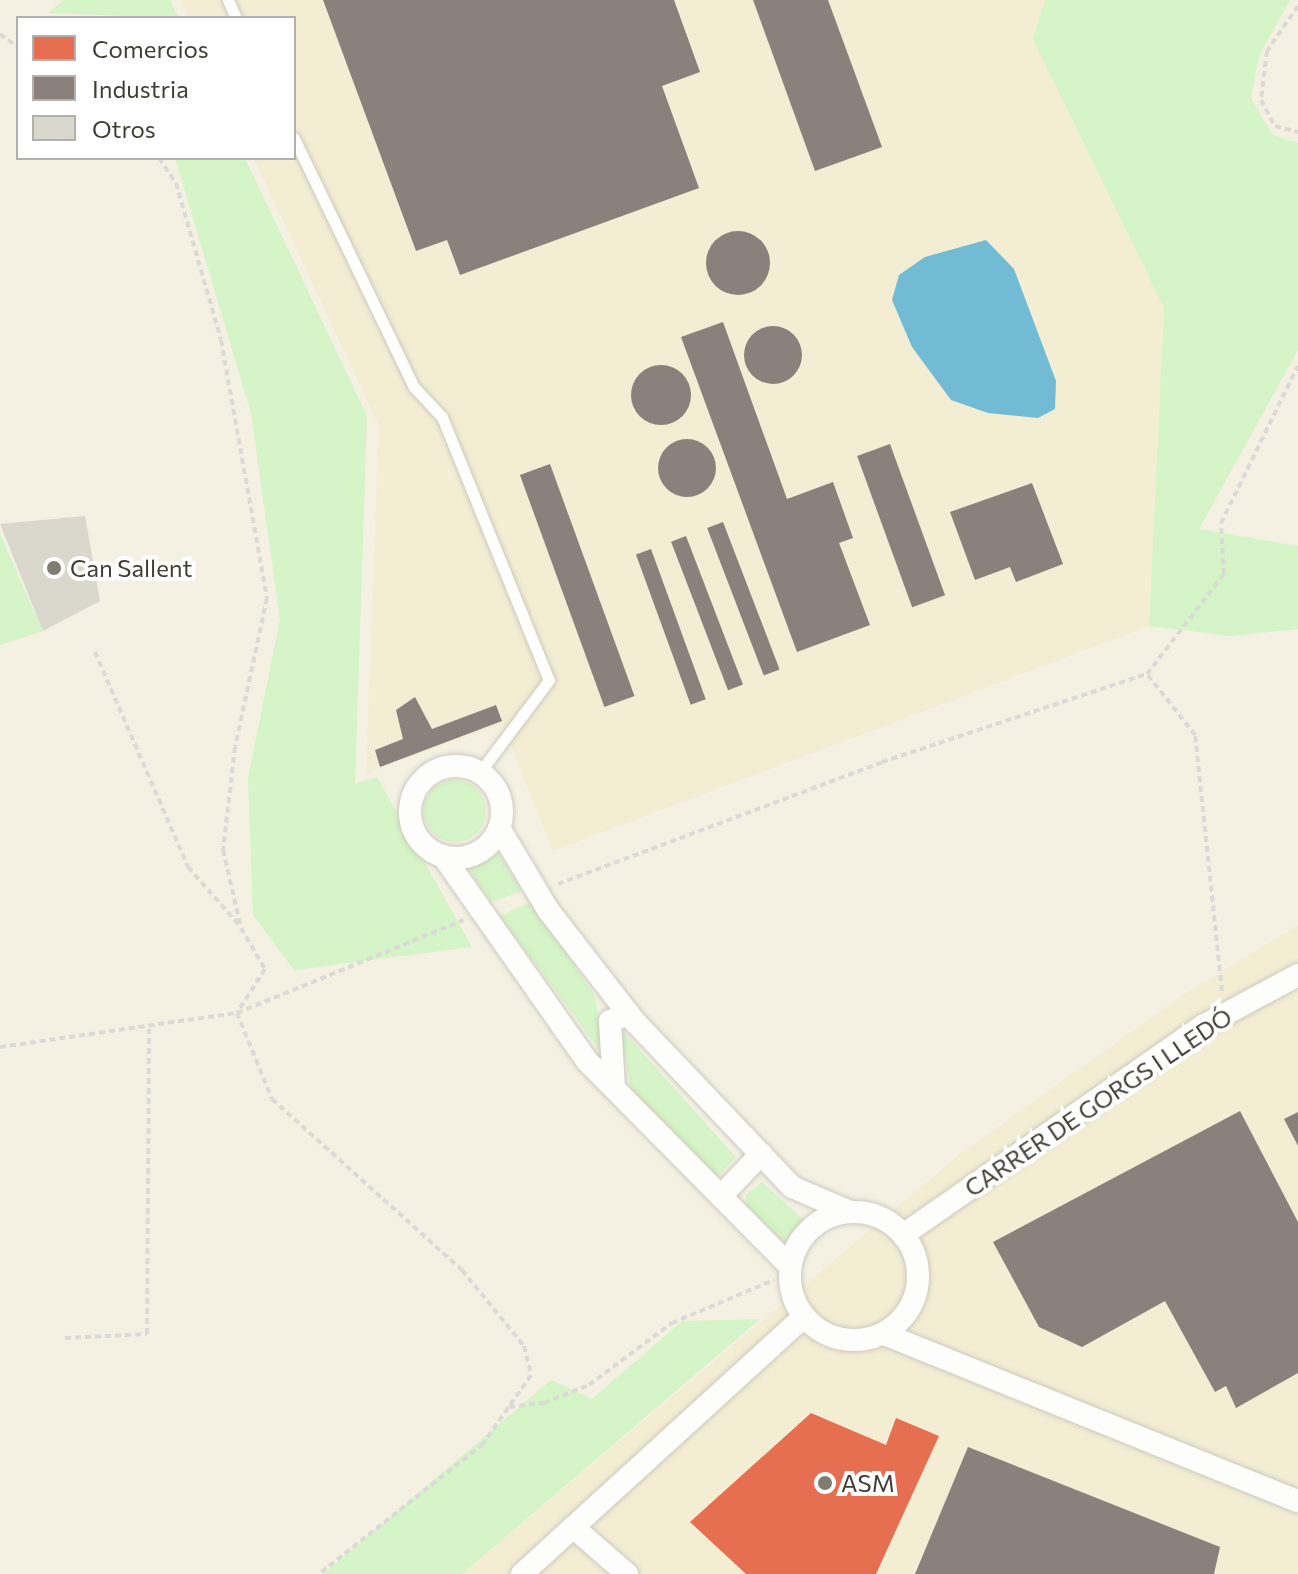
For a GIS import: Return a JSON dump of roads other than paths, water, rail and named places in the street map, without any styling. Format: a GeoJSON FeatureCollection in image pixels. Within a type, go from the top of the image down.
{"type":"FeatureCollection","features":[{"type":"Feature","properties":{"kind":"street"},"geometry":{"type":"LineString","coordinates":[[884,1334],[914,1299],[915,1256],[903,1235],[886,1221],[850,1212],[792,1187],[629,1014],[538,892],[499,828],[499,795],[480,772],[438,769],[415,790],[411,823],[423,844],[443,856],[614,1087],[722,1195],[790,1270],[803,1317],[840,1340],[884,1334],[1298,1501]]}},
{"type":"Feature","properties":{"kind":"street"},"geometry":{"type":"LineString","coordinates":[[443,856],[481,851],[499,828]]}},
{"type":"Feature","properties":{"kind":"street","name":"CARRER DE GORGS I LLEDÓ"},"geometry":{"type":"LineString","coordinates":[[903,1235],[1226,1013],[1298,975]]}},
{"type":"Feature","properties":{"kind":"street"},"geometry":{"type":"LineString","coordinates":[[614,1087],[610,1021],[629,1014]]}},
{"type":"Feature","properties":{"kind":"street"},"geometry":{"type":"LineString","coordinates":[[722,1195],[761,1154]]}},
{"type":"Feature","properties":{"kind":"street"},"geometry":{"type":"LineString","coordinates":[[790,1270],[809,1229],[850,1212]]}},
{"type":"Feature","properties":{"kind":"street"},"geometry":{"type":"LineString","coordinates":[[522,1574],[803,1317]]}},
{"type":"Feature","properties":{"kind":"street"},"geometry":{"type":"LineString","coordinates":[[573,1527],[627,1574]]}},
{"type":"Feature","properties":{"kind":"lane"},"geometry":{"type":"LineString","coordinates":[[296,142],[414,387],[442,417],[549,680],[480,772]]}},
{"type":"Feature","properties":{"kind":"water"},"geometry":{"type":"Polygon","coordinates":[[[986,240],[1014,269],[1056,381],[1055,409],[1038,418],[988,413],[951,400],[912,347],[892,300],[899,275],[925,257],[986,240]]]}},
{"type":"Feature","properties":{"kind":"place","name":"Can Sallent"},"geometry":{"type":"Point","coordinates":[54,568]}},
{"type":"Feature","properties":{"kind":"place","name":"ASM"},"geometry":{"type":"Point","coordinates":[825,1483]}}]}
